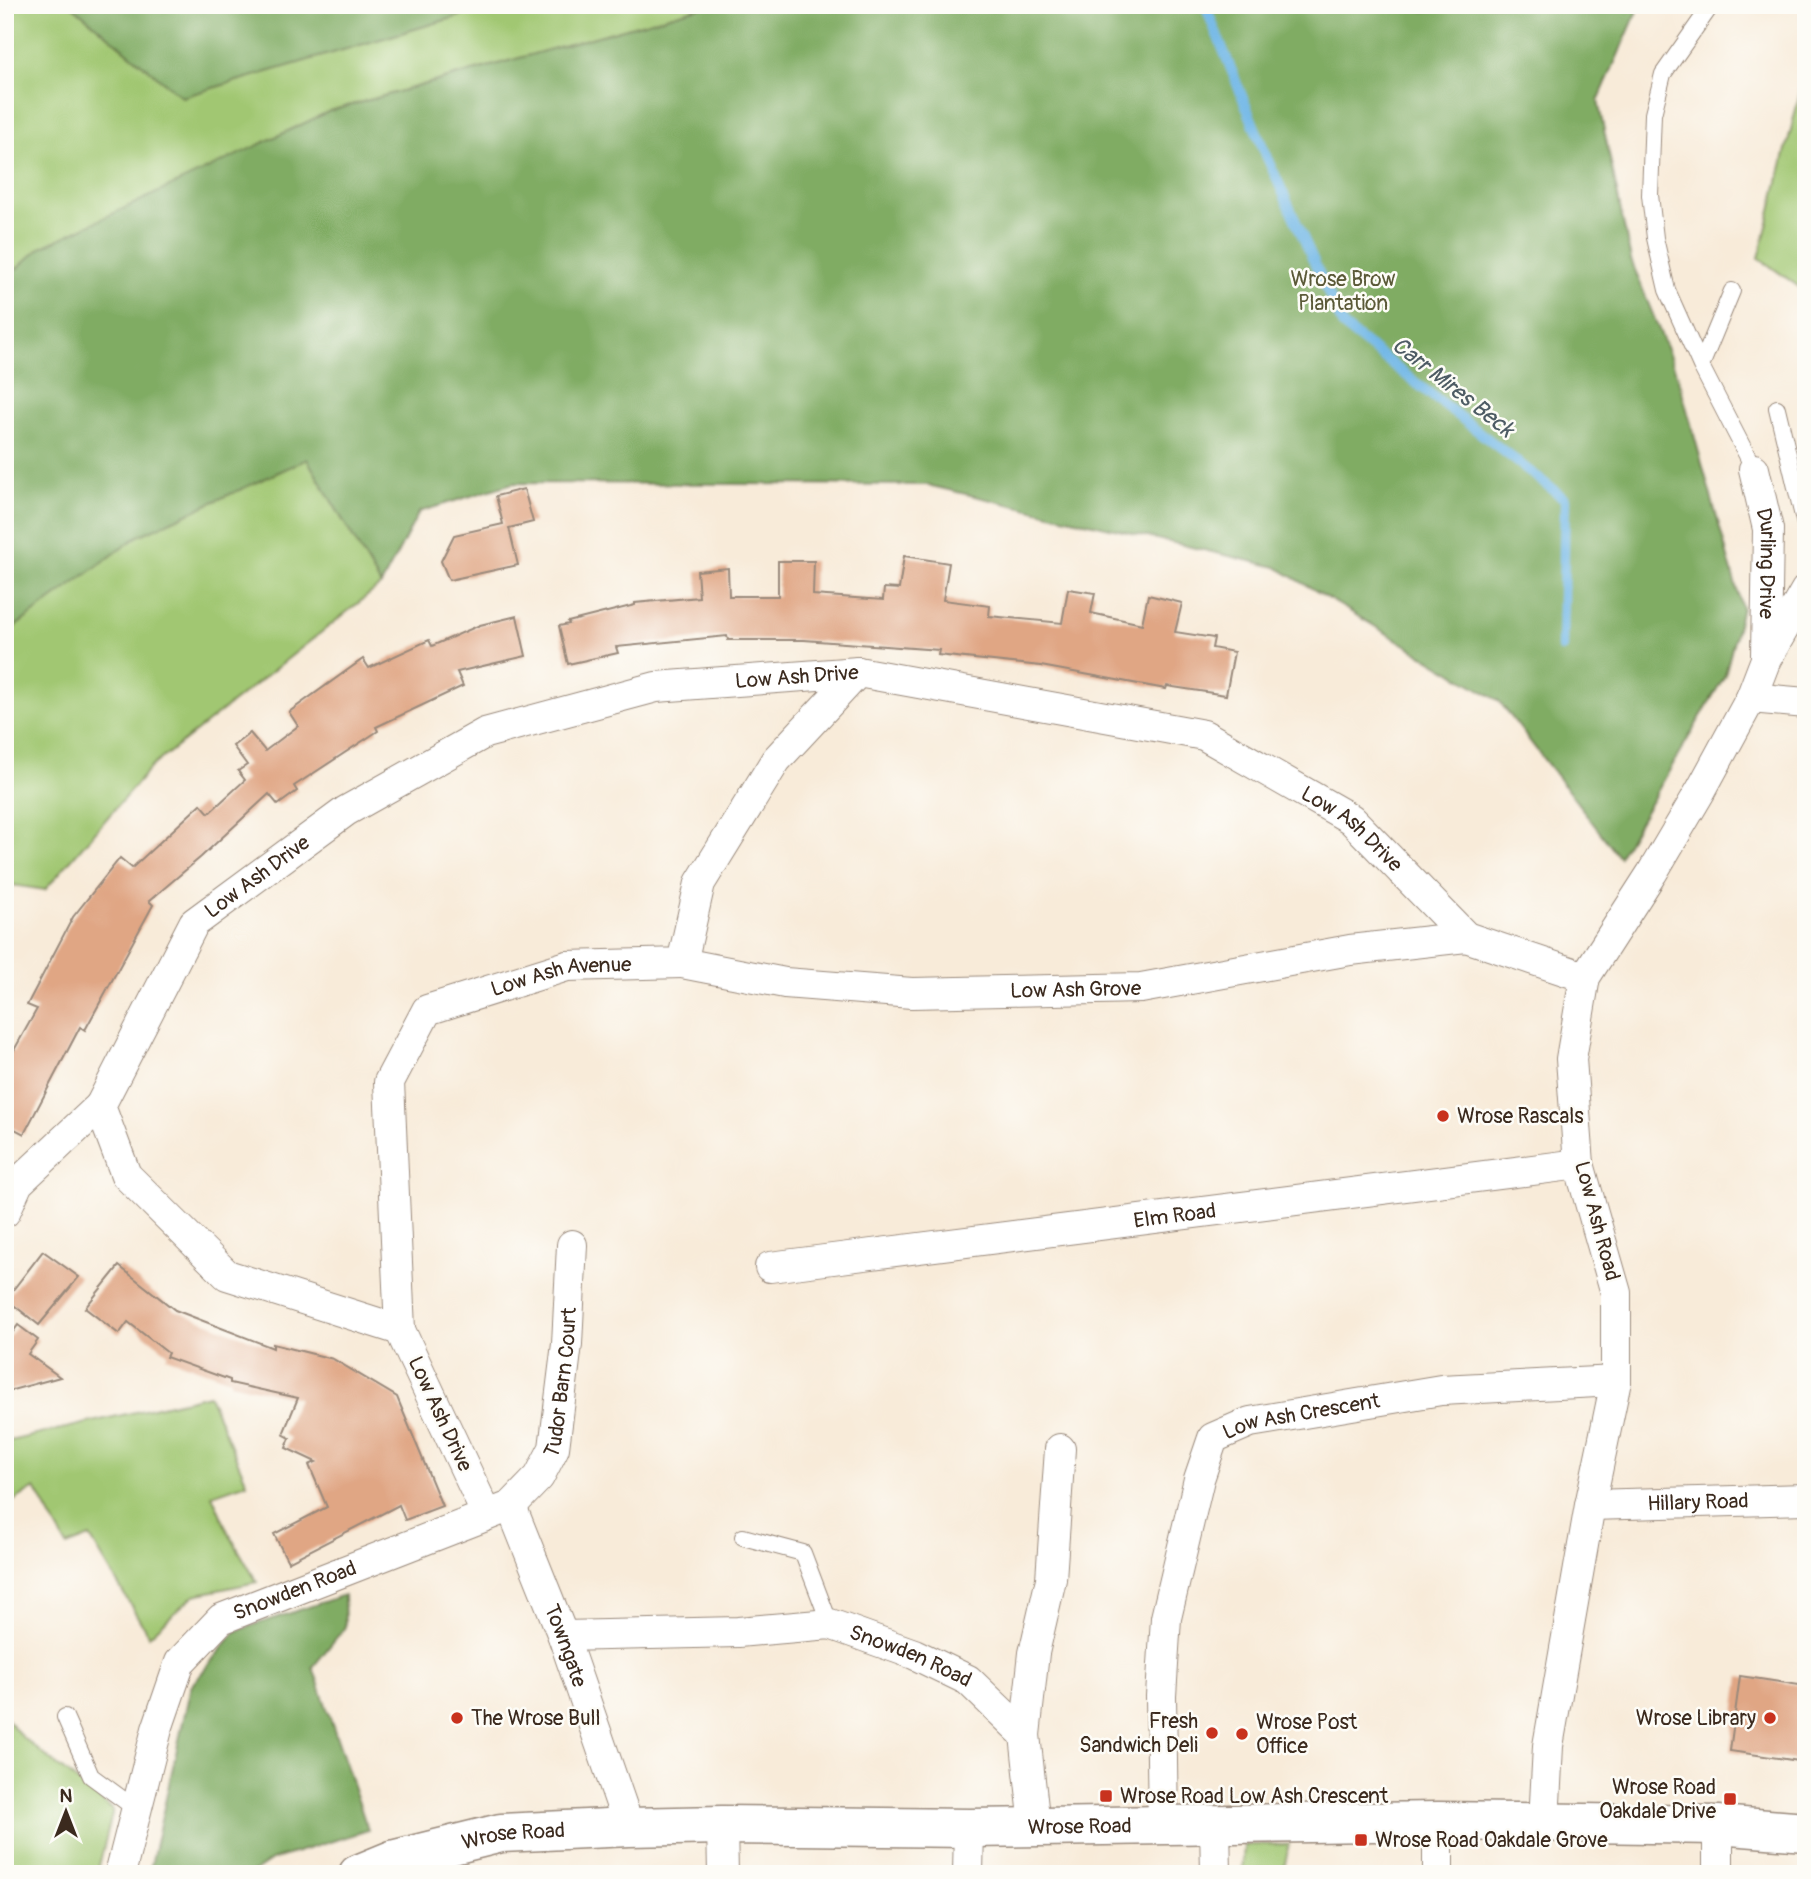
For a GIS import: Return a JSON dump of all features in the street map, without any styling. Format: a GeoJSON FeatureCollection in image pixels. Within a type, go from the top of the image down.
{"type":"FeatureCollection","features":[{"type":"Feature","properties":{"kind":"street","name":"Durling Drive"},"geometry":{"type":"LineString","coordinates":[[1754,469],[1768,529],[1766,659]]}},
{"type":"Feature","properties":{"kind":"street","name":"Low Ash Road"},"geometry":{"type":"LineString","coordinates":[[1544,1822],[1548,1746],[1590,1505],[1616,1381],[1616,1293],[1579,1164],[1571,1059],[1585,977],[1652,873],[1751,698],[1766,659],[1806,590]]}},
{"type":"Feature","properties":{"kind":"street"},"geometry":{"type":"LineString","coordinates":[[682,963],[701,883],[776,760],[858,672]]}},
{"type":"Feature","properties":{"kind":"street","name":"Low Ash Drive"},"geometry":{"type":"LineString","coordinates":[[5,1212],[18,1183],[100,1106],[194,923],[346,811],[485,733],[656,687],[858,672],[1204,735],[1351,819],[1466,937],[1585,977]]}},
{"type":"Feature","properties":{"kind":"street"},"geometry":{"type":"LineString","coordinates":[[1751,698],[1806,703]]}},
{"type":"Feature","properties":{"kind":"street","name":"Low Ash Grove"},"geometry":{"type":"LineString","coordinates":[[682,963],[785,983],[912,993],[1141,988],[1350,950],[1466,937]]}},
{"type":"Feature","properties":{"kind":"street","name":"Low Ash Avenue"},"geometry":{"type":"LineString","coordinates":[[400,1330],[389,1082],[427,1010],[567,967],[682,963]]}},
{"type":"Feature","properties":{"kind":"street","name":"Low Ash Drive"},"geometry":{"type":"LineString","coordinates":[[100,1106],[126,1175],[227,1275],[400,1330],[499,1511]]}},
{"type":"Feature","properties":{"kind":"street","name":"Elm Road"},"geometry":{"type":"LineString","coordinates":[[770,1267],[1579,1164]]}},
{"type":"Feature","properties":{"kind":"street","name":"Tudor Barn Court"},"geometry":{"type":"LineString","coordinates":[[499,1511],[539,1477],[554,1448],[567,1344],[572,1245]]}},
{"type":"Feature","properties":{"kind":"street","name":"Low Ash Crescent"},"geometry":{"type":"LineString","coordinates":[[1163,1825],[1161,1696],[1166,1618],[1199,1479],[1213,1438],[1250,1422],[1441,1390],[1616,1381]]}},
{"type":"Feature","properties":{"kind":"street"},"geometry":{"type":"LineString","coordinates":[[1035,1826],[1025,1735],[1034,1653],[1051,1579],[1060,1449]]}},
{"type":"Feature","properties":{"kind":"street","name":"Hillary Road"},"geometry":{"type":"LineString","coordinates":[[1590,1505],[1806,1499]]}},
{"type":"Feature","properties":{"kind":"street","name":"Towngate"},"geometry":{"type":"LineString","coordinates":[[499,1511],[563,1636],[629,1827]]}},
{"type":"Feature","properties":{"kind":"street","name":"Snowden Road"},"geometry":{"type":"LineString","coordinates":[[120,1874],[156,1729],[180,1662],[221,1619],[499,1511]]}},
{"type":"Feature","properties":{"kind":"street","name":"Snowden Road"},"geometry":{"type":"LineString","coordinates":[[563,1636],[737,1632],[830,1624],[914,1654],[968,1679],[1025,1735]]}},
{"type":"Feature","properties":{"kind":"street"},"geometry":{"type":"LineString","coordinates":[[1438,1821],[1438,1874]]}},
{"type":"Feature","properties":{"kind":"street","name":"Wrose Road"},"geometry":{"type":"LineString","coordinates":[[358,1874],[392,1860],[501,1833],[629,1827],[722,1825],[969,1828],[1438,1821],[1718,1825],[1806,1832]]}},
{"type":"Feature","properties":{"kind":"street"},"geometry":{"type":"LineString","coordinates":[[1215,1824],[1216,1874]]}},
{"type":"Feature","properties":{"kind":"street"},"geometry":{"type":"LineString","coordinates":[[722,1825],[723,1874]]}},
{"type":"Feature","properties":{"kind":"street"},"geometry":{"type":"LineString","coordinates":[[1718,1825],[1718,1874]]}},
{"type":"Feature","properties":{"kind":"street"},"geometry":{"type":"LineString","coordinates":[[968,1874],[969,1828]]}},
{"type":"Feature","properties":{"kind":"lane"},"geometry":{"type":"LineString","coordinates":[[1708,10],[1663,74],[1653,114],[1650,195],[1655,238],[1667,290],[1701,366],[1754,469]]}},
{"type":"Feature","properties":{"kind":"lane"},"geometry":{"type":"LineString","coordinates":[[1701,366],[1732,291]]}},
{"type":"Feature","properties":{"kind":"lane"},"geometry":{"type":"LineString","coordinates":[[1777,408],[1806,529]]}},
{"type":"Feature","properties":{"kind":"lane"},"geometry":{"type":"LineString","coordinates":[[743,1537],[803,1553],[830,1624]]}},
{"type":"Feature","properties":{"kind":"lane"},"geometry":{"type":"LineString","coordinates":[[65,1717],[91,1776],[136,1809]]}},
{"type":"Feature","properties":{"kind":"green space"},"geometry":{"type":"Polygon","coordinates":[[[5,5],[71,5],[182,97],[497,5],[709,5],[330,111],[5,279],[5,5]]]}},
{"type":"Feature","properties":{"kind":"green space"},"geometry":{"type":"Polygon","coordinates":[[[71,5],[497,5],[182,97],[71,5]]]}},
{"type":"Feature","properties":{"kind":"green space","name":"Wrose Brow Plantation"},"geometry":{"type":"Polygon","coordinates":[[[709,5],[1411,5],[1424,12],[1457,5],[1640,5],[1598,101],[1631,260],[1678,377],[1742,608],[1725,675],[1619,857],[1499,701],[1276,567],[927,485],[513,483],[419,512],[381,585],[307,459],[138,536],[5,634],[5,279],[40,248],[330,111],[709,5]]]}},
{"type":"Feature","properties":{"kind":"green space"},"geometry":{"type":"Polygon","coordinates":[[[1806,69],[1806,292],[1759,258],[1806,69]]]}},
{"type":"Feature","properties":{"kind":"green space"},"geometry":{"type":"Polygon","coordinates":[[[307,459],[381,585],[151,767],[45,890],[5,884],[5,634],[138,536],[307,459]]]}},
{"type":"Feature","properties":{"kind":"green space"},"geometry":{"type":"Polygon","coordinates":[[[209,1395],[247,1483],[212,1495],[228,1532],[257,1582],[194,1595],[149,1636],[90,1537],[67,1546],[35,1488],[5,1506],[5,1442],[209,1395]]]}},
{"type":"Feature","properties":{"kind":"green space"},"geometry":{"type":"Polygon","coordinates":[[[344,1595],[345,1627],[313,1667],[368,1830],[272,1860],[251,1874],[149,1874],[191,1686],[236,1631],[344,1595]]]}},
{"type":"Feature","properties":{"kind":"green space"},"geometry":{"type":"Polygon","coordinates":[[[5,1717],[22,1737],[113,1810],[97,1874],[5,1874],[5,1717]]]}},
{"type":"Feature","properties":{"kind":"green space"},"geometry":{"type":"Polygon","coordinates":[[[1289,1844],[1284,1869],[1259,1869],[1259,1874],[1242,1874],[1244,1845],[1289,1844]]]}},
{"type":"Feature","properties":{"kind":"building"},"geometry":{"type":"Polygon","coordinates":[[[524,489],[533,522],[509,528],[518,565],[449,580],[441,561],[454,535],[503,524],[496,496],[524,489]]]}},
{"type":"Feature","properties":{"kind":"building"},"geometry":{"type":"Polygon","coordinates":[[[904,556],[949,563],[943,600],[990,606],[989,616],[1062,623],[1068,589],[1095,593],[1091,613],[1142,624],[1148,595],[1182,603],[1175,632],[1214,638],[1212,648],[1234,652],[1226,695],[1167,686],[1166,689],[1041,666],[938,655],[939,650],[804,640],[728,640],[727,636],[616,647],[618,653],[568,664],[559,626],[635,603],[699,597],[697,571],[728,568],[729,596],[778,596],[778,561],[814,561],[813,595],[883,600],[884,588],[899,589],[904,556]]]}},
{"type":"Feature","properties":{"kind":"building"},"geometry":{"type":"Polygon","coordinates":[[[517,616],[526,656],[457,672],[463,686],[376,727],[378,731],[294,786],[297,791],[278,805],[269,794],[149,901],[153,905],[85,1030],[80,1027],[24,1134],[5,1124],[5,1048],[13,1052],[37,1009],[27,1005],[73,917],[120,858],[132,868],[201,804],[209,813],[245,780],[238,771],[247,765],[233,746],[250,733],[265,751],[298,726],[289,712],[363,659],[369,668],[429,640],[432,646],[480,625],[517,616]]]}},
{"type":"Feature","properties":{"kind":"building"},"geometry":{"type":"Polygon","coordinates":[[[43,1251],[79,1277],[39,1325],[6,1299],[43,1251]]]}},
{"type":"Feature","properties":{"kind":"building"},"geometry":{"type":"Polygon","coordinates":[[[119,1266],[175,1310],[273,1348],[273,1344],[333,1359],[397,1397],[442,1506],[405,1520],[399,1505],[288,1562],[274,1534],[327,1507],[309,1465],[316,1462],[286,1448],[290,1438],[283,1434],[298,1398],[230,1383],[230,1380],[166,1357],[168,1353],[128,1322],[119,1334],[85,1308],[119,1266]]]}},
{"type":"Feature","properties":{"kind":"building"},"geometry":{"type":"Polygon","coordinates":[[[18,1325],[38,1340],[28,1354],[60,1377],[5,1392],[5,1337],[8,1339],[18,1325]]]}},
{"type":"Feature","properties":{"kind":"building","name":"Wrose Library"},"geometry":{"type":"Polygon","coordinates":[[[1740,1676],[1806,1686],[1806,1762],[1730,1751],[1740,1676]]]}},
{"type":"Feature","properties":{"kind":"waterway","name":"Carr Mires Beck"},"geometry":{"type":"LineString","coordinates":[[1205,5],[1266,155],[1343,326],[1565,499],[1562,648]]}},
{"type":"Feature","properties":{"kind":"place","name":"Wrose Rascals"},"geometry":{"type":"Point","coordinates":[1443,1116]}},
{"type":"Feature","properties":{"kind":"place","name":"The Wrose Bull"},"geometry":{"type":"Point","coordinates":[457,1718]}},
{"type":"Feature","properties":{"kind":"place","name":"Wrose Library"},"geometry":{"type":"Point","coordinates":[1770,1718]}},
{"type":"Feature","properties":{"kind":"place","name":"Fresh Sandwich Deli"},"geometry":{"type":"Point","coordinates":[1212,1733]}},
{"type":"Feature","properties":{"kind":"place","name":"Wrose Post Office"},"geometry":{"type":"Point","coordinates":[1242,1734]}},
{"type":"Feature","properties":{"kind":"place","name":"Wrose Road Low Ash Crescent"},"geometry":{"type":"Point","coordinates":[1106,1796]}},
{"type":"Feature","properties":{"kind":"place","name":"Wrose Road Oakdale Drive"},"geometry":{"type":"Point","coordinates":[1730,1799]}},
{"type":"Feature","properties":{"kind":"place","name":"Wrose Road Oakdale Grove"},"geometry":{"type":"Point","coordinates":[1361,1840]}}]}
